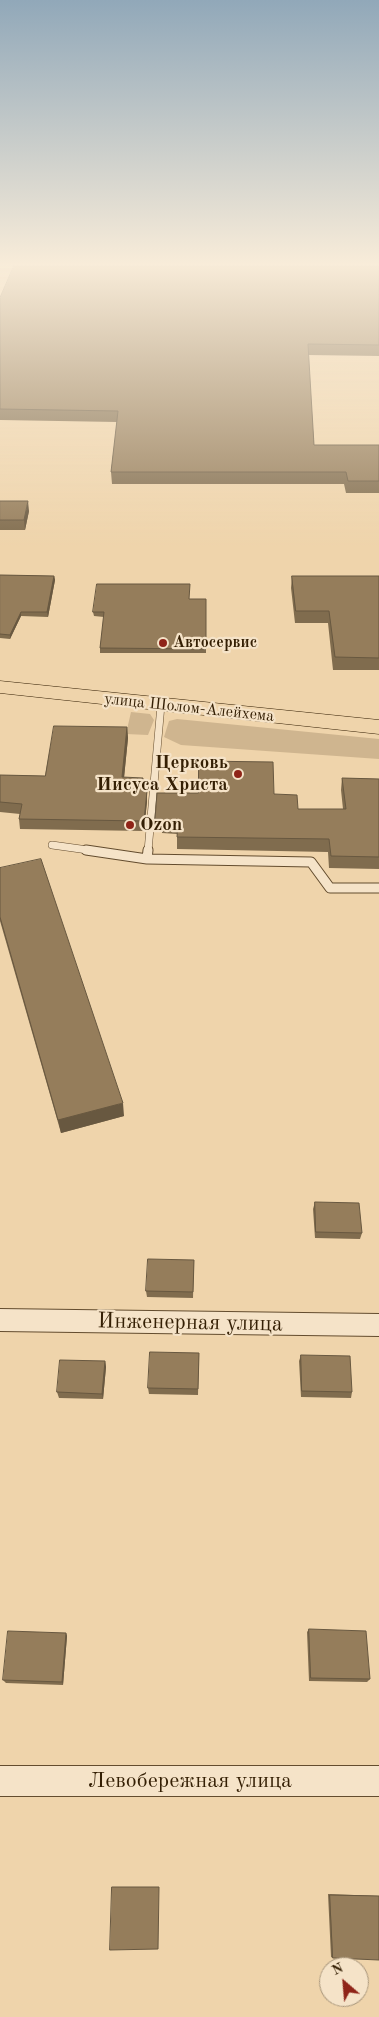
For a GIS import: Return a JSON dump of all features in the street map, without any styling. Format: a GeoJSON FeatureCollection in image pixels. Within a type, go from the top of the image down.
{"type":"FeatureCollection","features":[{"type":"Feature","properties":{"kind":"main road","name":"улица Шолом-Алейхема"},"geometry":{"type":"LineString","coordinates":[[0,687],[161,706],[379,727]]}},
{"type":"Feature","properties":{"kind":"street","name":"Инженерная улица"},"geometry":{"type":"LineString","coordinates":[[0,1320],[379,1326]]}},
{"type":"Feature","properties":{"kind":"street","name":"Левобережная улица"},"geometry":{"type":"LineString","coordinates":[[0,1781],[379,1781]]}},
{"type":"Feature","properties":{"kind":"lane"},"geometry":{"type":"LineString","coordinates":[[147,859],[161,706]]}},
{"type":"Feature","properties":{"kind":"lane"},"geometry":{"type":"LineString","coordinates":[[52,844],[147,859],[311,862],[330,888],[379,888]]}},
{"type":"Feature","properties":{"kind":"shaded area"},"geometry":{"type":"Polygon","coordinates":[[[131,712],[150,714],[154,720],[148,735],[126,734],[131,712]]]}},
{"type":"Feature","properties":{"kind":"shaded area"},"geometry":{"type":"Polygon","coordinates":[[[177,719],[379,739],[379,759],[181,745],[164,737],[169,721],[177,719]]]}},
{"type":"Feature","properties":{"kind":"building"},"geometry":{"type":"Polygon","coordinates":[[[0,360],[309,360],[314,445],[379,445],[379,481],[348,481],[346,472],[111,472],[118,411],[0,409],[0,360]]]}},
{"type":"Feature","properties":{"kind":"building"},"geometry":{"type":"Polygon","coordinates":[[[0,501],[28,501],[24,520],[0,520],[0,501]]]}},
{"type":"Feature","properties":{"kind":"building"},"geometry":{"type":"Polygon","coordinates":[[[0,575],[54,576],[47,612],[21,612],[10,635],[0,634],[0,575]]]}},
{"type":"Feature","properties":{"kind":"building"},"geometry":{"type":"Polygon","coordinates":[[[292,576],[379,576],[379,658],[335,657],[329,611],[296,611],[292,576]]]}},
{"type":"Feature","properties":{"kind":"building"},"geometry":{"type":"Polygon","coordinates":[[[97,584],[190,584],[189,599],[206,599],[206,649],[100,648],[104,612],[93,612],[97,584]]]}},
{"type":"Feature","properties":{"kind":"building"},"geometry":{"type":"Polygon","coordinates":[[[54,726],[127,727],[122,777],[143,778],[142,791],[147,791],[144,821],[19,819],[22,804],[0,802],[0,775],[45,776],[54,726]]]}},
{"type":"Feature","properties":{"kind":"building"},"geometry":{"type":"Polygon","coordinates":[[[199,761],[273,762],[274,794],[297,795],[298,809],[346,809],[342,778],[379,779],[379,857],[331,856],[329,839],[177,837],[178,821],[155,819],[157,793],[198,793],[199,761]]]}},
{"type":"Feature","properties":{"kind":"building"},"geometry":{"type":"Polygon","coordinates":[[[41,859],[123,1103],[58,1120],[0,917],[0,868],[41,859]]]}},
{"type":"Feature","properties":{"kind":"building"},"geometry":{"type":"Polygon","coordinates":[[[315,1202],[359,1203],[362,1233],[316,1232],[315,1202]]]}},
{"type":"Feature","properties":{"kind":"building"},"geometry":{"type":"Polygon","coordinates":[[[148,1259],[194,1260],[193,1292],[146,1291],[148,1259]]]}},
{"type":"Feature","properties":{"kind":"building"},"geometry":{"type":"Polygon","coordinates":[[[150,1352],[199,1353],[198,1389],[148,1388],[150,1352]]]}},
{"type":"Feature","properties":{"kind":"building"},"geometry":{"type":"Polygon","coordinates":[[[301,1355],[350,1356],[352,1392],[302,1391],[301,1355]]]}},
{"type":"Feature","properties":{"kind":"building"},"geometry":{"type":"Polygon","coordinates":[[[60,1360],[105,1361],[102,1394],[57,1392],[60,1360]]]}},
{"type":"Feature","properties":{"kind":"building"},"geometry":{"type":"Polygon","coordinates":[[[309,1629],[366,1631],[370,1679],[311,1678],[309,1629]]]}},
{"type":"Feature","properties":{"kind":"building"},"geometry":{"type":"Polygon","coordinates":[[[8,1631],[66,1633],[62,1682],[3,1680],[8,1631]]]}},
{"type":"Feature","properties":{"kind":"building"},"geometry":{"type":"Polygon","coordinates":[[[112,1887],[159,1887],[158,1949],[110,1950],[112,1887]]]}},
{"type":"Feature","properties":{"kind":"building"},"geometry":{"type":"Polygon","coordinates":[[[330,1895],[379,1896],[379,1960],[369,1960],[369,1957],[333,1957],[330,1895]]]}},
{"type":"Feature","properties":{"kind":"place","name":"Автосервис"},"geometry":{"type":"Point","coordinates":[163,643]}},
{"type":"Feature","properties":{"kind":"place","name":"Церковь Иисуса Христа"},"geometry":{"type":"Point","coordinates":[238,774]}},
{"type":"Feature","properties":{"kind":"place","name":"Ozon"},"geometry":{"type":"Point","coordinates":[130,825]}}]}
